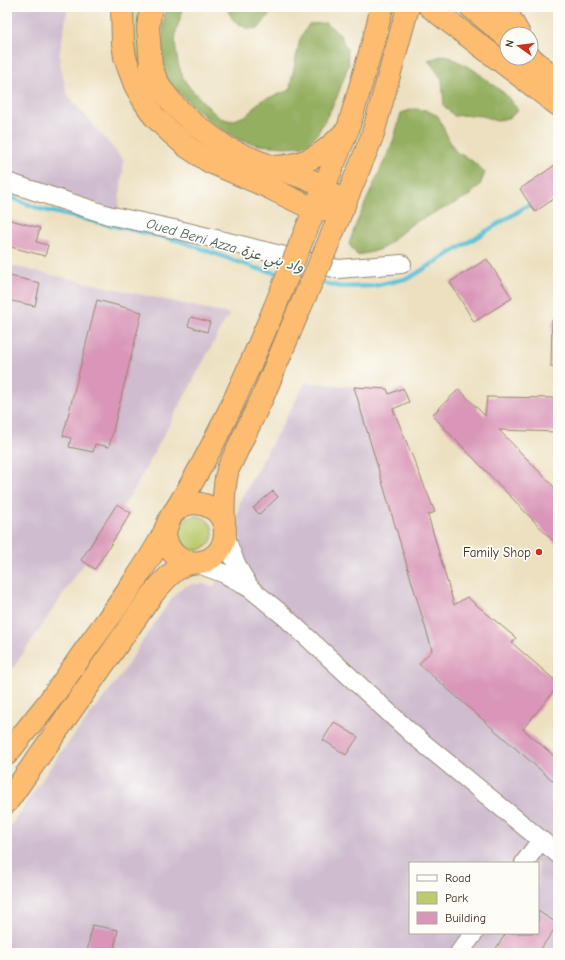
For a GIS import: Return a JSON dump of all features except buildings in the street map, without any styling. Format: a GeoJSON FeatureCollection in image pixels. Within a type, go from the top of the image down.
{"type":"FeatureCollection","features":[{"type":"Feature","properties":{"kind":"highway"},"geometry":{"type":"LineString","coordinates":[[122,7],[125,57],[135,85],[154,116],[169,131],[186,146],[210,162],[268,187],[315,210],[343,208]]}},
{"type":"Feature","properties":{"kind":"highway"},"geometry":{"type":"LineString","coordinates":[[150,7],[148,28],[151,66],[158,83],[169,99],[194,124],[227,148],[257,161],[324,185],[343,208]]}},
{"type":"Feature","properties":{"kind":"highway"},"geometry":{"type":"LineString","coordinates":[[7,754],[43,708],[133,584],[154,551],[217,436],[241,387],[348,129],[382,7]]}},
{"type":"Feature","properties":{"kind":"highway"},"geometry":{"type":"LineString","coordinates":[[7,802],[152,595],[162,583],[182,566],[204,562],[211,558],[221,547],[224,540],[223,498],[228,469],[263,396],[372,137],[408,7]]}},
{"type":"Feature","properties":{"kind":"highway"},"geometry":{"type":"LineString","coordinates":[[430,7],[558,105]]}},
{"type":"Feature","properties":{"kind":"highway"},"geometry":{"type":"LineString","coordinates":[[471,7],[499,30]]}},
{"type":"Feature","properties":{"kind":"highway"},"geometry":{"type":"LineString","coordinates":[[504,7],[515,26]]}},
{"type":"Feature","properties":{"kind":"highway"},"geometry":{"type":"LineString","coordinates":[[275,167],[289,166],[315,158],[326,150],[348,129]]}},
{"type":"Feature","properties":{"kind":"highway"},"geometry":{"type":"LineString","coordinates":[[194,563],[180,559],[172,552],[166,542],[170,520],[181,507],[196,503],[210,507],[221,518],[224,529]]}},
{"type":"Feature","properties":{"kind":"street"},"geometry":{"type":"LineString","coordinates":[[7,182],[108,215],[183,231],[338,268],[402,264]]}},
{"type":"Feature","properties":{"kind":"street"},"geometry":{"type":"LineString","coordinates":[[224,529],[238,568],[251,588]]}},
{"type":"Feature","properties":{"kind":"street"},"geometry":{"type":"LineString","coordinates":[[194,563],[225,574],[251,588],[284,616],[411,733],[558,854]]}},
{"type":"Feature","properties":{"kind":"street"},"geometry":{"type":"LineString","coordinates":[[525,862],[541,840]]}},
{"type":"Feature","properties":{"kind":"street"},"geometry":{"type":"LineString","coordinates":[[459,953],[473,934]]}},
{"type":"Feature","properties":{"kind":"shaded area"},"geometry":{"type":"Polygon","coordinates":[[[7,7],[68,7],[59,56],[67,94],[124,161],[118,211],[7,172],[7,7]]]}},
{"type":"Feature","properties":{"kind":"shaded area"},"geometry":{"type":"Polygon","coordinates":[[[7,265],[229,314],[134,490],[7,677],[7,265]]]}},
{"type":"Feature","properties":{"kind":"shaded area"},"geometry":{"type":"Polygon","coordinates":[[[306,382],[354,387],[432,650],[419,664],[558,785],[558,953],[7,953],[7,831],[58,756],[119,678],[175,594],[183,587],[193,584],[203,584],[213,587],[242,549],[238,525],[238,510],[241,499],[306,382]]]}},
{"type":"Feature","properties":{"kind":"green space"},"geometry":{"type":"Polygon","coordinates":[[[132,7],[144,7],[165,110],[181,127],[191,135],[311,190],[310,193],[235,162],[181,132],[146,90],[133,46],[132,7]]]}},
{"type":"Feature","properties":{"kind":"green space"},"geometry":{"type":"Polygon","coordinates":[[[166,7],[182,7],[175,43],[178,63],[183,78],[190,88],[213,112],[220,118],[232,121],[247,115],[260,101],[290,90],[300,39],[309,24],[325,23],[339,33],[347,50],[349,64],[331,109],[319,131],[310,142],[304,146],[284,147],[259,145],[239,140],[214,125],[172,87],[166,78],[162,63],[163,26],[166,7]]]}},
{"type":"Feature","properties":{"kind":"green space"},"geometry":{"type":"Polygon","coordinates":[[[226,7],[275,7],[259,28],[248,29],[233,20],[226,7]]]}},
{"type":"Feature","properties":{"kind":"green space"},"geometry":{"type":"Polygon","coordinates":[[[446,55],[474,70],[505,94],[518,110],[511,117],[496,121],[483,116],[454,116],[444,106],[442,79],[428,60],[446,55]]]}},
{"type":"Feature","properties":{"kind":"green space"},"geometry":{"type":"Polygon","coordinates":[[[414,109],[426,110],[438,116],[456,152],[471,160],[485,172],[480,185],[470,195],[413,223],[385,247],[373,252],[357,255],[349,244],[354,229],[393,142],[401,113],[414,109]]]}},
{"type":"Feature","properties":{"kind":"green space"},"geometry":{"type":"Polygon","coordinates":[[[196,516],[208,521],[213,533],[208,545],[196,550],[184,545],[179,533],[184,521],[196,516]]]}},
{"type":"Feature","properties":{"kind":"waterway","name":"Oued Beni Azza واد بني عزة"},"geometry":{"type":"LineString","coordinates":[[7,196],[40,209],[180,241],[255,268],[281,274]]}},
{"type":"Feature","properties":{"kind":"waterway","name":"Oued Beni Azza واد بني عزة"},"geometry":{"type":"LineString","coordinates":[[318,282],[341,287],[373,286],[409,278],[535,201]]}},
{"type":"Feature","properties":{"kind":"place","name":"Family Shop"},"geometry":{"type":"Point","coordinates":[539,552]}}]}
